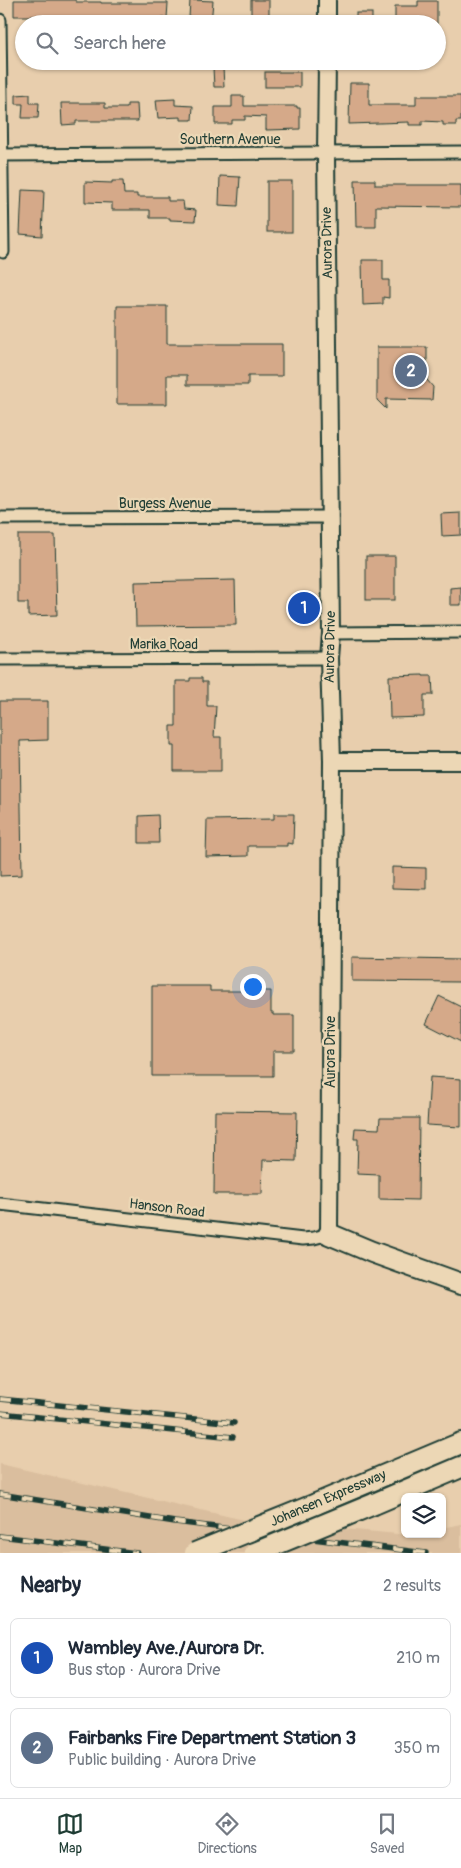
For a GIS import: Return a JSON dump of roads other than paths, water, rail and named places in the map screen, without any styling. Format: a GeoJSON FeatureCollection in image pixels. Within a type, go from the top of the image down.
{"type":"FeatureCollection","features":[{"type":"Feature","properties":{"kind":"highway"},"geometry":{"type":"LineString","coordinates":[[330,1234],[372,1252],[461,1284]]}},
{"type":"Feature","properties":{"kind":"highway","name":"Johansen Expressway"},"geometry":{"type":"LineString","coordinates":[[195,1553],[461,1443]]}},
{"type":"Feature","properties":{"kind":"highway","name":"Johansen Expressway"},"geometry":{"type":"LineString","coordinates":[[256,1553],[461,1467]]}},
{"type":"Feature","properties":{"kind":"street"},"geometry":{"type":"LineString","coordinates":[[327,0],[327,15]]}},
{"type":"Feature","properties":{"kind":"street"},"geometry":{"type":"LineString","coordinates":[[0,20],[3,252]]}},
{"type":"Feature","properties":{"kind":"street","name":"Aurora Drive"},"geometry":{"type":"LineString","coordinates":[[326,70],[331,633],[329,658],[332,761],[330,1234]]}},
{"type":"Feature","properties":{"kind":"street","name":"Southern Avenue"},"geometry":{"type":"LineString","coordinates":[[1,155],[461,152]]}},
{"type":"Feature","properties":{"kind":"street","name":"Burgess Avenue"},"geometry":{"type":"LineString","coordinates":[[0,518],[330,517]]}},
{"type":"Feature","properties":{"kind":"street"},"geometry":{"type":"LineString","coordinates":[[331,633],[461,632]]}},
{"type":"Feature","properties":{"kind":"street","name":"Marika Road"},"geometry":{"type":"LineString","coordinates":[[0,659],[329,658]]}},
{"type":"Feature","properties":{"kind":"street"},"geometry":{"type":"LineString","coordinates":[[332,761],[461,761]]}},
{"type":"Feature","properties":{"kind":"street","name":"Hanson Road"},"geometry":{"type":"LineString","coordinates":[[0,1204],[302,1239],[330,1234]]}},
{"type":"Feature","properties":{"kind":"railway"},"geometry":{"type":"LineString","coordinates":[[0,1399],[234,1423]]}},
{"type":"Feature","properties":{"kind":"railway"},"geometry":{"type":"LineString","coordinates":[[0,1413],[233,1437]]}},
{"type":"Feature","properties":{"kind":"railway"},"geometry":{"type":"LineString","coordinates":[[0,1494],[175,1522],[426,1553]]}},
{"type":"Feature","properties":{"kind":"railway"},"geometry":{"type":"LineString","coordinates":[[0,1536],[137,1553]]}},
{"type":"Feature","properties":{"kind":"place","name":"Fairbanks Fire Department Station 3"},"geometry":{"type":"Point","coordinates":[411,371]}},
{"type":"Feature","properties":{"kind":"place","name":"Wambley Ave./Aurora Dr."},"geometry":{"type":"Point","coordinates":[304,608]}}]}
